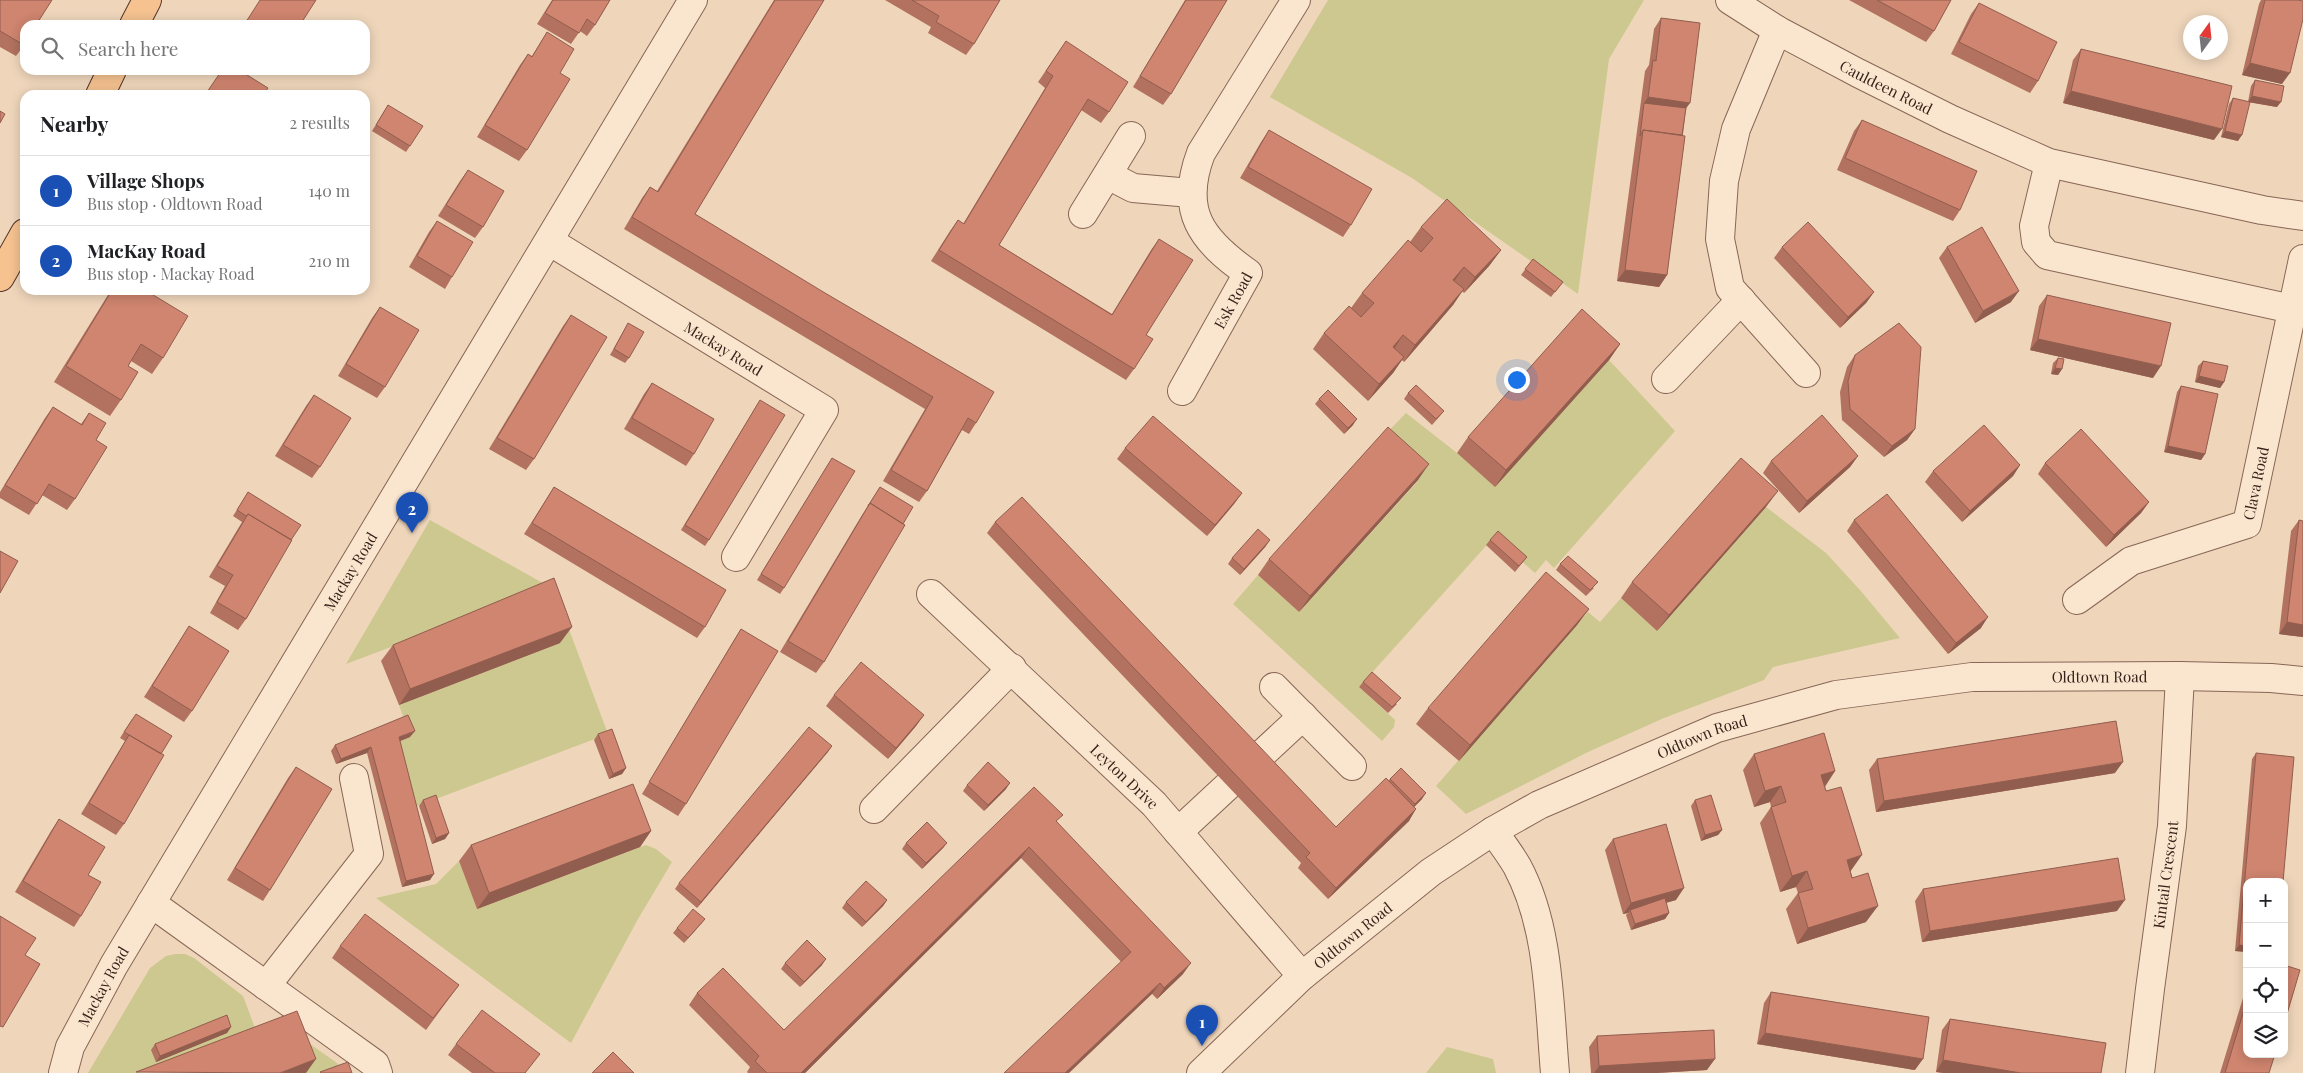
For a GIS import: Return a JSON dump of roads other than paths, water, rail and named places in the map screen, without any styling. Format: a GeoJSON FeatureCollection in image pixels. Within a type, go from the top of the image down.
{"type":"FeatureCollection","features":[{"type":"Feature","properties":{"kind":"main road"},"geometry":{"type":"LineString","coordinates":[[137,20],[147,0]]}},
{"type":"Feature","properties":{"kind":"main road"},"geometry":{"type":"LineString","coordinates":[[102,90],[110,75]]}},
{"type":"Feature","properties":{"kind":"main road"},"geometry":{"type":"LineString","coordinates":[[0,277],[20,242]]}},
{"type":"Feature","properties":{"kind":"street","name":"Mackay Road"},"geometry":{"type":"LineString","coordinates":[[63,1073],[74,1039],[114,965],[693,0]]}},
{"type":"Feature","properties":{"kind":"street","name":"Esk Road"},"geometry":{"type":"LineString","coordinates":[[1182,391],[1248,273],[1223,255],[1208,237],[1194,213],[1191,193],[1194,171],[1201,153],[1296,0]]}},
{"type":"Feature","properties":{"kind":"street","name":"Cauldeen Road"},"geometry":{"type":"LineString","coordinates":[[1730,0],[1777,30],[1950,120],[2049,163],[2262,210],[2303,216]]}},
{"type":"Feature","properties":{"kind":"street"},"geometry":{"type":"LineString","coordinates":[[1777,30],[1736,129],[1724,181],[1720,239],[1730,288],[1806,373]]}},
{"type":"Feature","properties":{"kind":"street"},"geometry":{"type":"LineString","coordinates":[[1083,214],[1131,136]]}},
{"type":"Feature","properties":{"kind":"street"},"geometry":{"type":"LineString","coordinates":[[2049,163],[2034,226],[2036,242],[2047,255],[2292,309]]}},
{"type":"Feature","properties":{"kind":"street"},"geometry":{"type":"LineString","coordinates":[[1108,175],[1133,188],[1191,193]]}},
{"type":"Feature","properties":{"kind":"street","name":"Mackay Road"},"geometry":{"type":"LineString","coordinates":[[549,241],[824,410],[736,558]]}},
{"type":"Feature","properties":{"kind":"street","name":"Clava Road"},"geometry":{"type":"LineString","coordinates":[[2077,600],[2131,561],[2247,524],[2303,258]]}},
{"type":"Feature","properties":{"kind":"street"},"geometry":{"type":"LineString","coordinates":[[1666,379],[1741,300]]}},
{"type":"Feature","properties":{"kind":"street","name":"Leyton Drive"},"geometry":{"type":"LineString","coordinates":[[931,594],[1012,668],[1154,804],[1302,976]]}},
{"type":"Feature","properties":{"kind":"street"},"geometry":{"type":"LineString","coordinates":[[874,809],[1012,668]]}},
{"type":"Feature","properties":{"kind":"street","name":"Oldtown Road"},"geometry":{"type":"LineString","coordinates":[[1201,1073],[1302,976],[1431,872],[1493,831],[1539,805],[1716,728],[1836,695],[1972,677],[2180,676],[2271,678],[2303,681]]}},
{"type":"Feature","properties":{"kind":"street","name":"Kintail Crescent"},"geometry":{"type":"LineString","coordinates":[[2140,1073],[2172,826],[2180,676]]}},
{"type":"Feature","properties":{"kind":"street"},"geometry":{"type":"LineString","coordinates":[[1274,687],[1352,766]]}},
{"type":"Feature","properties":{"kind":"street"},"geometry":{"type":"LineString","coordinates":[[1178,832],[1303,716]]}},
{"type":"Feature","properties":{"kind":"street"},"geometry":{"type":"LineString","coordinates":[[266,986],[369,854],[354,778]]}},
{"type":"Feature","properties":{"kind":"street"},"geometry":{"type":"LineString","coordinates":[[1493,831],[1517,867],[1544,945],[1555,1073]]}},
{"type":"Feature","properties":{"kind":"street"},"geometry":{"type":"LineString","coordinates":[[151,903],[375,1064],[378,1073]]}},
{"type":"Feature","properties":{"kind":"place","name":"MacKay Road"},"geometry":{"type":"Point","coordinates":[412,533]}},
{"type":"Feature","properties":{"kind":"place","name":"Village Shops"},"geometry":{"type":"Point","coordinates":[1202,1046]}}]}
